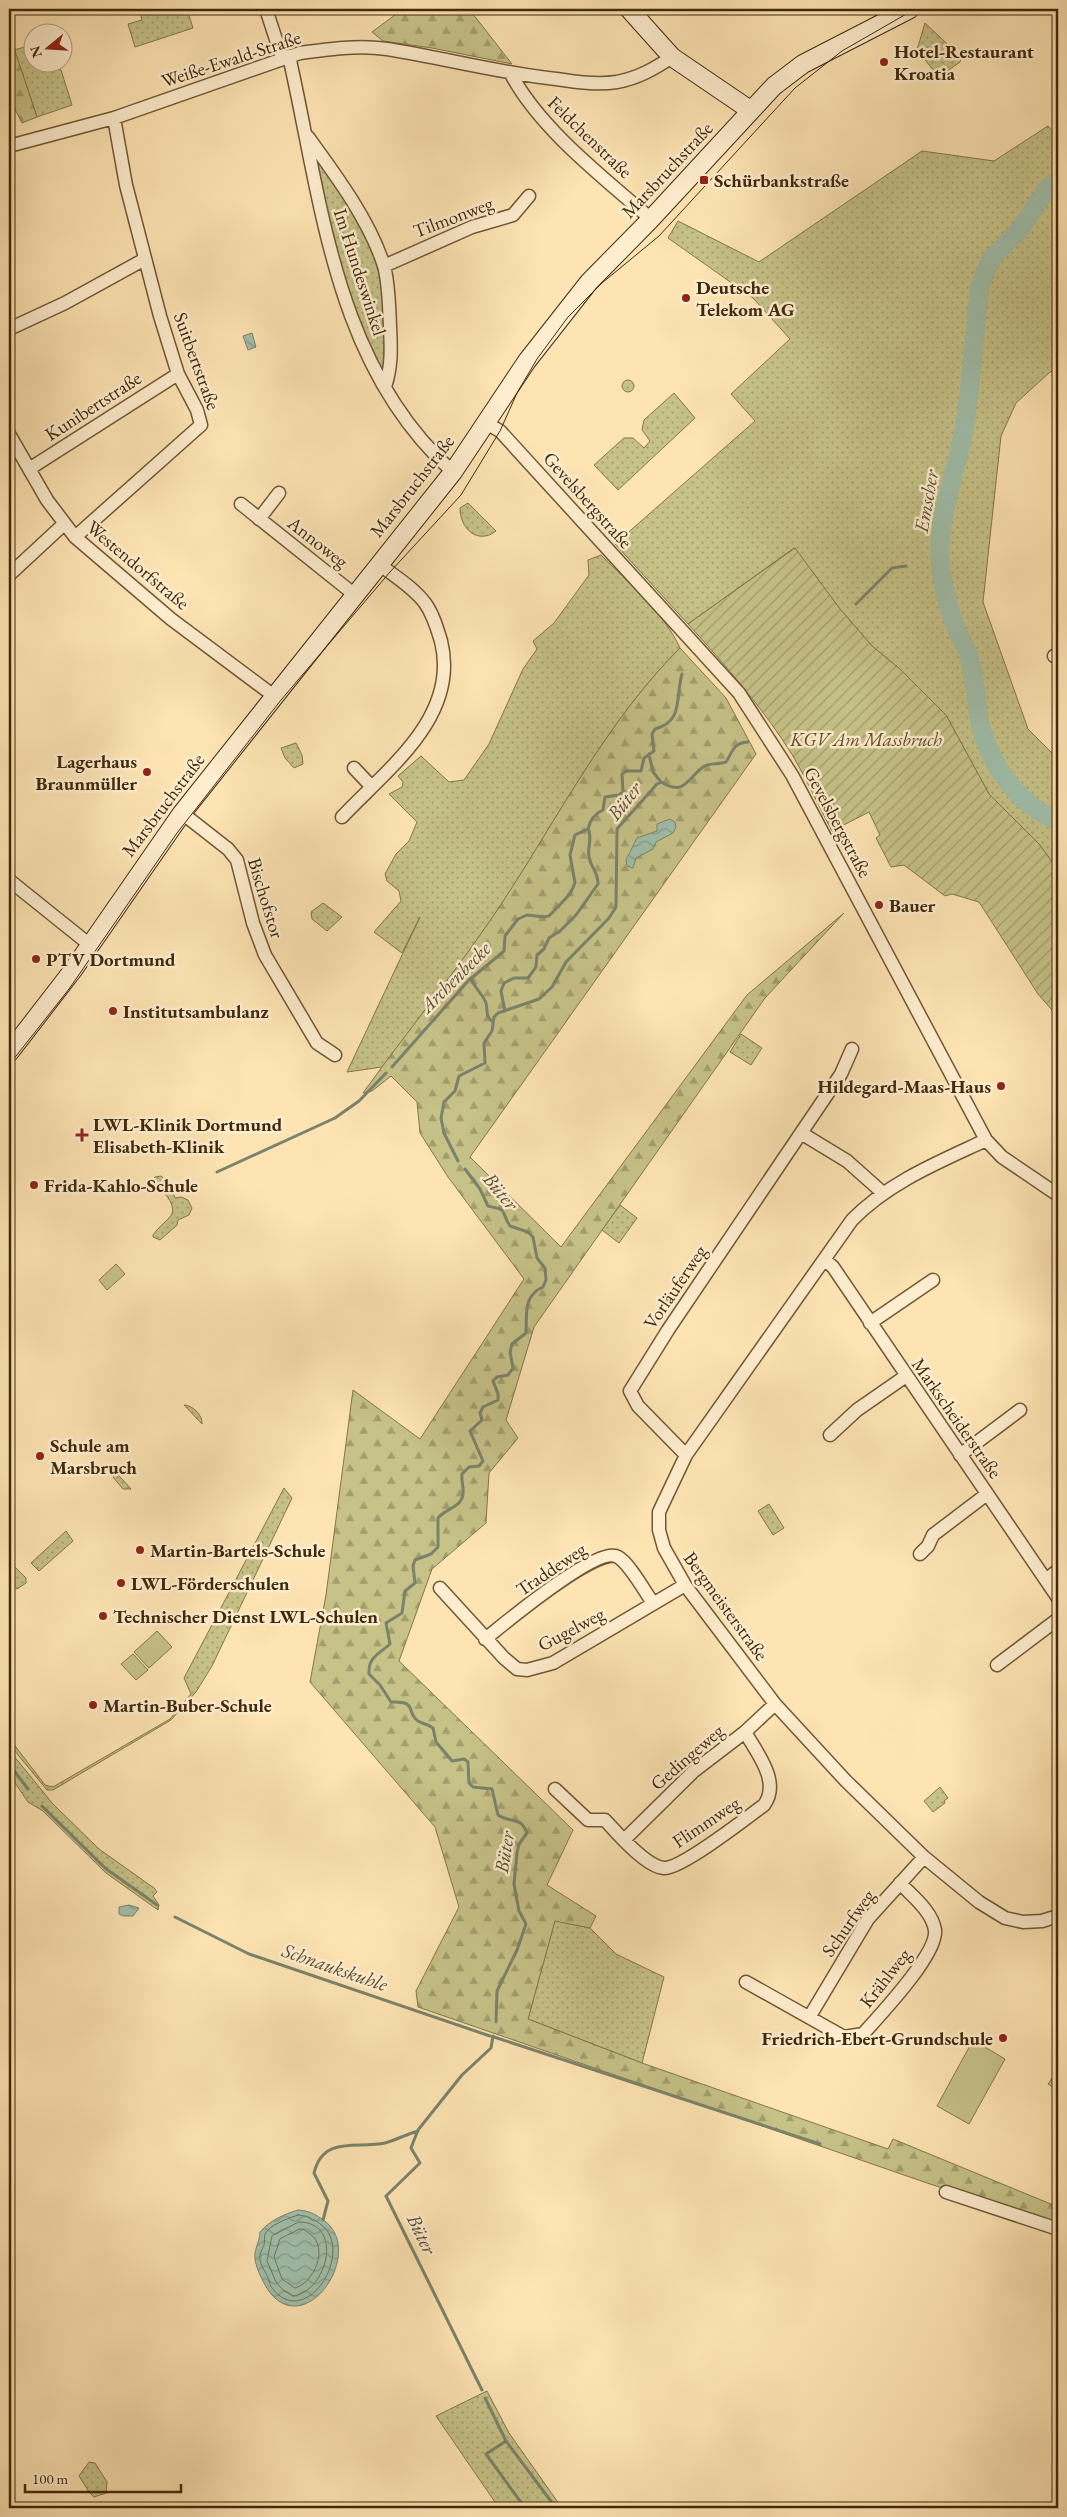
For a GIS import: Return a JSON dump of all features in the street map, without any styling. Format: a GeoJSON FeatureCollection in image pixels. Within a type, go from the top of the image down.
{"type":"FeatureCollection","features":[{"type":"Feature","properties":{"kind":"street","name":"Im Hundeswinkel"},"geometry":{"type":"LineString","coordinates":[[266,9],[286,57],[307,135],[325,234],[334,267],[367,354],[407,425],[430,452],[453,472]]}},
{"type":"Feature","properties":{"kind":"street"},"geometry":{"type":"LineString","coordinates":[[629,9],[672,57],[750,110]]}},
{"type":"Feature","properties":{"kind":"street","name":"Marsbruchstraße"},"geometry":{"type":"LineString","coordinates":[[9,1053],[42,1012],[182,813],[453,472],[545,336],[589,282],[651,219],[774,86],[803,64],[910,9]]}},
{"type":"Feature","properties":{"kind":"street","name":"Weiße-Ewald-Straße"},"geometry":{"type":"LineString","coordinates":[[9,146],[114,118],[300,53],[349,47],[386,49],[511,74],[582,82],[617,82],[651,71],[672,57]]}},
{"type":"Feature","properties":{"kind":"street","name":"Feldchenstraße"},"geometry":{"type":"LineString","coordinates":[[511,74],[522,95],[543,119],[603,178],[651,219]]}},
{"type":"Feature","properties":{"kind":"street","name":"Suitbertstraße"},"geometry":{"type":"LineString","coordinates":[[75,537],[201,425],[198,410],[178,374],[145,259],[126,185],[114,118]]}},
{"type":"Feature","properties":{"kind":"street","name":"Im Hundeswinkel"},"geometry":{"type":"LineString","coordinates":[[307,135],[335,172],[362,218],[384,266],[389,301],[392,359],[386,387]]}},
{"type":"Feature","properties":{"kind":"street","name":"Tilmonweg"},"geometry":{"type":"LineString","coordinates":[[384,266],[472,227],[513,214],[529,196]]}},
{"type":"Feature","properties":{"kind":"street"},"geometry":{"type":"LineString","coordinates":[[9,329],[65,303],[145,259]]}},
{"type":"Feature","properties":{"kind":"street","name":"Kunibertstraße"},"geometry":{"type":"LineString","coordinates":[[29,470],[178,374]]}},
{"type":"Feature","properties":{"kind":"street","name":"Gevelsbergstraße"},"geometry":{"type":"LineString","coordinates":[[486,423],[500,431],[739,693],[792,776],[986,1140],[1002,1157],[1058,1196]]}},
{"type":"Feature","properties":{"kind":"street","name":"Westendorfstraße"},"geometry":{"type":"LineString","coordinates":[[9,434],[29,470],[64,524],[75,537],[172,619],[274,696]]}},
{"type":"Feature","properties":{"kind":"street","name":"Annoweg"},"geometry":{"type":"LineString","coordinates":[[259,518],[279,493]]}},
{"type":"Feature","properties":{"kind":"street","name":"Annoweg"},"geometry":{"type":"LineString","coordinates":[[240,504],[354,595]]}},
{"type":"Feature","properties":{"kind":"street"},"geometry":{"type":"LineString","coordinates":[[9,575],[64,524]]}},
{"type":"Feature","properties":{"kind":"street"},"geometry":{"type":"LineString","coordinates":[[342,817],[405,753],[420,734],[437,703],[442,689],[443,651],[438,630],[424,602],[414,590],[379,564]]}},
{"type":"Feature","properties":{"kind":"street"},"geometry":{"type":"LineString","coordinates":[[354,768],[371,786]]}},
{"type":"Feature","properties":{"kind":"street","name":"Bischofstor"},"geometry":{"type":"LineString","coordinates":[[182,813],[228,850],[237,860],[253,923],[265,955],[318,1043],[335,1055]]}},
{"type":"Feature","properties":{"kind":"street"},"geometry":{"type":"LineString","coordinates":[[9,880],[90,945]]}},
{"type":"Feature","properties":{"kind":"street","name":"Vorläuferweg"},"geometry":{"type":"LineString","coordinates":[[686,1455],[638,1406],[630,1391],[679,1313],[841,1074],[852,1049]]}},
{"type":"Feature","properties":{"kind":"street"},"geometry":{"type":"LineString","coordinates":[[801,1133],[847,1161],[883,1193]]}},
{"type":"Feature","properties":{"kind":"street","name":"Bergmeisterstraße"},"geometry":{"type":"LineString","coordinates":[[986,1140],[945,1157],[883,1193],[852,1220],[686,1455],[659,1512],[659,1530],[664,1548],[685,1585],[775,1704],[846,1781],[924,1857],[979,1902],[1005,1918],[1023,1922],[1042,1921],[1058,1916]]}},
{"type":"Feature","properties":{"kind":"street","name":"Markscheiderstraße"},"geometry":{"type":"LineString","coordinates":[[825,1260],[833,1267],[1058,1598]]}},
{"type":"Feature","properties":{"kind":"street"},"geometry":{"type":"LineString","coordinates":[[870,1323],[933,1280]]}},
{"type":"Feature","properties":{"kind":"street"},"geometry":{"type":"LineString","coordinates":[[830,1435],[857,1410],[906,1376]]}},
{"type":"Feature","properties":{"kind":"street"},"geometry":{"type":"LineString","coordinates":[[960,1455],[1020,1410]]}},
{"type":"Feature","properties":{"kind":"street"},"geometry":{"type":"LineString","coordinates":[[920,1554],[928,1546],[933,1535],[987,1494]]}},
{"type":"Feature","properties":{"kind":"street","name":"Traddeweg"},"geometry":{"type":"LineString","coordinates":[[485,1639],[538,1597],[597,1558],[610,1555],[619,1557],[653,1603]]}},
{"type":"Feature","properties":{"kind":"street"},"geometry":{"type":"LineString","coordinates":[[1046,1580],[1058,1570]]}},
{"type":"Feature","properties":{"kind":"street","name":"Gugelweg"},"geometry":{"type":"LineString","coordinates":[[440,1588],[485,1639],[517,1669],[527,1670],[552,1663],[685,1585]]}},
{"type":"Feature","properties":{"kind":"street"},"geometry":{"type":"LineString","coordinates":[[997,1665],[1058,1619]]}},
{"type":"Feature","properties":{"kind":"street","name":"Gedingeweg"},"geometry":{"type":"LineString","coordinates":[[624,1840],[694,1771],[745,1732],[775,1704]]}},
{"type":"Feature","properties":{"kind":"street","name":"Flimmweg"},"geometry":{"type":"LineString","coordinates":[[555,1789],[588,1820],[605,1820],[644,1858],[665,1868],[674,1865],[722,1836],[764,1805],[769,1799],[770,1778],[745,1732]]}},
{"type":"Feature","properties":{"kind":"street","name":"Schurfweg"},"geometry":{"type":"LineString","coordinates":[[810,2016],[868,1919],[924,1857]]}},
{"type":"Feature","properties":{"kind":"street","name":"Krählweg"},"geometry":{"type":"LineString","coordinates":[[746,1982],[810,2016],[844,2037],[863,2034],[899,1992],[932,1948],[935,1930],[929,1913],[900,1883]]}},
{"type":"Feature","properties":{"kind":"street"},"geometry":{"type":"LineString","coordinates":[[946,2192],[1058,2229]]}},
{"type":"Feature","properties":{"kind":"green space"},"geometry":{"type":"Polygon","coordinates":[[[152,9],[187,9],[193,28],[135,47],[128,24],[142,20],[140,13],[152,9]]]}},
{"type":"Feature","properties":{"kind":"green space"},"geometry":{"type":"Polygon","coordinates":[[[403,9],[469,9],[512,64],[432,48],[383,41],[372,32],[403,9]]]}},
{"type":"Feature","properties":{"kind":"green space"},"geometry":{"type":"Polygon","coordinates":[[[925,23],[961,57],[960,62],[939,77],[917,50],[925,23]]]}},
{"type":"Feature","properties":{"kind":"green space"},"geometry":{"type":"Polygon","coordinates":[[[9,33],[37,117],[22,123],[11,101],[9,33]]]}},
{"type":"Feature","properties":{"kind":"green space"},"geometry":{"type":"Polygon","coordinates":[[[22,48],[22,72],[62,72],[72,105],[37,117],[14,50],[22,48]]]}},
{"type":"Feature","properties":{"kind":"green space"},"geometry":{"type":"Polygon","coordinates":[[[1048,126],[1058,137],[1058,371],[1050,372],[1016,403],[1001,436],[983,602],[1028,729],[1058,759],[1058,870],[1039,844],[989,794],[946,715],[901,670],[872,646],[840,609],[794,548],[688,624],[615,544],[755,421],[731,394],[790,339],[753,298],[668,238],[678,221],[759,262],[922,151],[994,161],[1048,126]]]}},
{"type":"Feature","properties":{"kind":"green space"},"geometry":{"type":"Polygon","coordinates":[[[321,164],[355,213],[380,269],[385,299],[386,370],[381,371],[360,326],[336,257],[317,165],[321,164]]]}},
{"type":"Feature","properties":{"kind":"green space"},"geometry":{"type":"Polygon","coordinates":[[[626,380],[630,380],[634,386],[630,392],[626,392],[622,388],[622,384],[626,380]]]}},
{"type":"Feature","properties":{"kind":"green space"},"geometry":{"type":"Polygon","coordinates":[[[674,393],[695,418],[618,490],[594,465],[624,438],[633,438],[644,448],[650,441],[642,430],[644,420],[674,393]]]}},
{"type":"Feature","properties":{"kind":"green space"},"geometry":{"type":"Polygon","coordinates":[[[468,503],[496,531],[483,536],[471,533],[463,522],[460,508],[468,503]]]}},
{"type":"Feature","properties":{"kind":"green space","name":"KGV Am Massbruch"},"geometry":{"type":"Polygon","coordinates":[[[795,548],[840,609],[872,646],[901,670],[946,715],[989,794],[1039,844],[1058,870],[1058,1017],[1038,994],[979,902],[952,894],[945,896],[904,865],[891,867],[876,838],[880,835],[869,812],[832,831],[798,765],[781,738],[744,688],[688,624],[795,548]]]}},
{"type":"Feature","properties":{"kind":"green space"},"geometry":{"type":"Polygon","coordinates":[[[601,555],[655,610],[680,648],[629,706],[585,770],[489,923],[382,1067],[347,1072],[420,917],[402,953],[374,932],[401,901],[399,891],[387,881],[385,874],[396,854],[409,841],[417,822],[389,794],[402,787],[403,782],[398,776],[421,756],[449,782],[464,780],[489,744],[523,669],[537,649],[533,641],[554,623],[589,575],[588,560],[601,555]]]}},
{"type":"Feature","properties":{"kind":"green space"},"geometry":{"type":"Polygon","coordinates":[[[680,648],[726,698],[756,754],[470,1157],[561,1247],[747,995],[844,913],[765,998],[534,1327],[506,1420],[518,1438],[489,1473],[486,1523],[432,1569],[399,1661],[573,1830],[547,1885],[596,1916],[590,1928],[555,1921],[528,2019],[642,2063],[888,2149],[893,2139],[1058,2207],[1058,2226],[930,2184],[418,2007],[416,1991],[459,1907],[435,1827],[310,1682],[326,1595],[353,1390],[420,1439],[524,1279],[448,1177],[420,1133],[417,1102],[391,1076],[372,1091],[363,1093],[486,927],[585,770],[629,706],[680,648]]]}},
{"type":"Feature","properties":{"kind":"green space"},"geometry":{"type":"Polygon","coordinates":[[[296,743],[302,755],[303,764],[294,768],[285,758],[281,748],[296,743]]]}},
{"type":"Feature","properties":{"kind":"green space"},"geometry":{"type":"Polygon","coordinates":[[[323,903],[342,917],[327,931],[312,919],[311,912],[323,903]]]}},
{"type":"Feature","properties":{"kind":"green space"},"geometry":{"type":"Polygon","coordinates":[[[741,1034],[762,1048],[751,1065],[730,1052],[741,1034]]]}},
{"type":"Feature","properties":{"kind":"green space"},"geometry":{"type":"Polygon","coordinates":[[[161,1176],[170,1184],[175,1198],[181,1197],[188,1200],[192,1208],[189,1215],[178,1220],[177,1225],[160,1240],[153,1237],[153,1235],[169,1218],[173,1208],[160,1188],[152,1182],[155,1177],[161,1176]]]}},
{"type":"Feature","properties":{"kind":"green space"},"geometry":{"type":"Polygon","coordinates":[[[620,1205],[637,1218],[619,1243],[602,1230],[620,1205]]]}},
{"type":"Feature","properties":{"kind":"green space"},"geometry":{"type":"Polygon","coordinates":[[[116,1264],[125,1274],[107,1290],[99,1280],[116,1264]]]}},
{"type":"Feature","properties":{"kind":"green space"},"geometry":{"type":"Polygon","coordinates":[[[184,1405],[191,1407],[197,1412],[202,1424],[184,1405]]]}},
{"type":"Feature","properties":{"kind":"green space"},"geometry":{"type":"Polygon","coordinates":[[[113,1469],[131,1489],[123,1489],[113,1477],[113,1469]]]}},
{"type":"Feature","properties":{"kind":"green space"},"geometry":{"type":"Polygon","coordinates":[[[284,1488],[292,1498],[212,1666],[196,1692],[171,1720],[53,1790],[47,1790],[14,1750],[9,1738],[45,1785],[53,1787],[170,1719],[191,1694],[184,1678],[284,1488]]]}},
{"type":"Feature","properties":{"kind":"green space"},"geometry":{"type":"Polygon","coordinates":[[[769,1504],[784,1528],[773,1535],[758,1511],[769,1504]]]}},
{"type":"Feature","properties":{"kind":"green space"},"geometry":{"type":"Polygon","coordinates":[[[66,1531],[73,1541],[39,1571],[31,1563],[66,1531]]]}},
{"type":"Feature","properties":{"kind":"green space"},"geometry":{"type":"Polygon","coordinates":[[[9,1561],[26,1578],[26,1583],[17,1589],[9,1582],[9,1561]]]}},
{"type":"Feature","properties":{"kind":"green space"},"geometry":{"type":"Polygon","coordinates":[[[157,1631],[172,1647],[149,1668],[134,1652],[157,1631]]]}},
{"type":"Feature","properties":{"kind":"green space"},"geometry":{"type":"Polygon","coordinates":[[[133,1654],[148,1670],[136,1680],[121,1664],[133,1654]]]}},
{"type":"Feature","properties":{"kind":"green space"},"geometry":{"type":"Polygon","coordinates":[[[9,1750],[53,1804],[99,1849],[154,1888],[157,1892],[153,1896],[159,1905],[158,1910],[106,1873],[43,1811],[28,1802],[9,1774],[9,1750]]]}},
{"type":"Feature","properties":{"kind":"green space"},"geometry":{"type":"Polygon","coordinates":[[[940,1787],[948,1798],[944,1801],[945,1803],[933,1812],[924,1801],[940,1787]]]}},
{"type":"Feature","properties":{"kind":"green space"},"geometry":{"type":"Polygon","coordinates":[[[555,1920],[590,1928],[616,1954],[664,1977],[642,2063],[528,2019],[555,1920]]]}},
{"type":"Feature","properties":{"kind":"green space"},"geometry":{"type":"Polygon","coordinates":[[[973,2040],[1005,2059],[969,2124],[937,2106],[973,2040]]]}},
{"type":"Feature","properties":{"kind":"green space"},"geometry":{"type":"Polygon","coordinates":[[[1055,2074],[1058,2076],[1058,2090],[1048,2084],[1055,2074]]]}},
{"type":"Feature","properties":{"kind":"green space"},"geometry":{"type":"Polygon","coordinates":[[[487,2391],[509,2433],[562,2508],[499,2508],[436,2416],[487,2391]]]}},
{"type":"Feature","properties":{"kind":"green space"},"geometry":{"type":"Polygon","coordinates":[[[89,2462],[95,2463],[107,2482],[106,2493],[94,2497],[79,2476],[89,2462]]]}},
{"type":"Feature","properties":{"kind":"water"},"geometry":{"type":"Polygon","coordinates":[[[252,333],[256,347],[248,350],[243,336],[252,333]]]}},
{"type":"Feature","properties":{"kind":"water"},"geometry":{"type":"Polygon","coordinates":[[[670,819],[675,822],[676,827],[673,833],[656,842],[653,849],[636,858],[633,868],[627,866],[626,860],[637,838],[657,831],[657,824],[670,819]]]}},
{"type":"Feature","properties":{"kind":"water"},"geometry":{"type":"Polygon","coordinates":[[[129,1905],[139,1908],[133,1916],[119,1914],[119,1907],[129,1905]]]}},
{"type":"Feature","properties":{"kind":"water"},"geometry":{"type":"Polygon","coordinates":[[[298,2210],[311,2213],[322,2219],[334,2232],[339,2249],[336,2267],[328,2284],[316,2297],[302,2305],[287,2305],[272,2295],[267,2288],[255,2262],[255,2255],[260,2232],[277,2218],[298,2210]]]}},
{"type":"Feature","properties":{"kind":"waterway","name":"Emscher"},"geometry":{"type":"LineString","coordinates":[[1058,180],[1047,189],[1021,228],[991,259],[980,285],[967,411],[940,539],[942,575],[948,604],[954,624],[969,657],[979,717],[989,749],[996,765],[1017,792],[1043,814],[1058,821]]}},
{"type":"Feature","properties":{"kind":"waterway","name":"Büter"},"geometry":{"type":"LineString","coordinates":[[935,562],[941,563]]}},
{"type":"Feature","properties":{"kind":"waterway","name":"Büter"},"geometry":{"type":"LineString","coordinates":[[856,604],[892,568],[906,566]]}},
{"type":"Feature","properties":{"kind":"waterway","name":"Archenbecke"},"geometry":{"type":"LineString","coordinates":[[392,1067],[468,981],[504,951],[505,936],[518,919],[527,915],[549,916],[570,894],[575,883],[570,855],[575,835],[588,829],[593,818],[603,810],[605,797],[619,795],[623,792],[622,774],[626,771],[641,771],[644,758],[654,751],[652,734],[655,729],[670,720],[677,708],[682,674]]}},
{"type":"Feature","properties":{"kind":"waterway","name":"Büter"},"geometry":{"type":"LineString","coordinates":[[458,1161],[444,1133],[441,1118],[444,1102],[455,1091],[459,1076],[485,1063],[484,1043],[492,1031],[494,1017],[498,1013],[539,999],[552,987],[566,962],[609,918],[616,907],[617,829],[657,784],[661,782],[675,787],[685,785],[705,765],[726,762],[736,746],[748,742]]}},
{"type":"Feature","properties":{"kind":"waterway"},"geometry":{"type":"LineString","coordinates":[[649,754],[653,772],[661,782]]}},
{"type":"Feature","properties":{"kind":"waterway"},"geometry":{"type":"LineString","coordinates":[[505,1011],[501,991],[504,983],[514,978],[528,978],[536,967],[537,955],[544,949],[549,938],[560,931],[576,915],[598,884],[597,876],[589,857],[590,835],[588,829]]}},
{"type":"Feature","properties":{"kind":"waterway"},"geometry":{"type":"LineString","coordinates":[[471,978],[485,1000],[488,1016],[493,1022]]}},
{"type":"Feature","properties":{"kind":"waterway","name":"Archenbecke"},"geometry":{"type":"LineString","coordinates":[[217,1172],[335,1118],[359,1101],[386,1073]]}},
{"type":"Feature","properties":{"kind":"waterway","name":"Büter"},"geometry":{"type":"LineString","coordinates":[[465,1169],[480,1189],[488,1206],[502,1210],[510,1226],[528,1232],[533,1237],[537,1258],[545,1268],[546,1280],[543,1287],[532,1295],[529,1300],[526,1333],[512,1344],[510,1352],[513,1368],[508,1375],[497,1377],[493,1381],[498,1394],[498,1400],[483,1407],[480,1413],[482,1420],[470,1431],[483,1461],[479,1466],[469,1467],[462,1474],[463,1491],[460,1502],[438,1518],[438,1547],[431,1554],[415,1560],[413,1566],[415,1583],[405,1591],[402,1613],[386,1623],[390,1644],[372,1660],[369,1674],[380,1685],[391,1702],[405,1703],[410,1708],[414,1718],[433,1728],[436,1742],[452,1761],[464,1759],[468,1762],[469,1783],[473,1787],[492,1789],[498,1815],[518,1822],[527,1833],[519,1844],[514,1884],[519,1911],[526,1924],[517,1950],[497,1991],[496,2022]]}},
{"type":"Feature","properties":{"kind":"waterway","name":"Schnaukskuhle"},"geometry":{"type":"LineString","coordinates":[[9,1764],[28,1789]]}},
{"type":"Feature","properties":{"kind":"waterway","name":"Schnaukskuhle"},"geometry":{"type":"LineString","coordinates":[[42,1806],[105,1868],[157,1905]]}},
{"type":"Feature","properties":{"kind":"waterway","name":"Schnaukskuhle"},"geometry":{"type":"LineString","coordinates":[[175,1917],[249,1954],[490,2036]]}},
{"type":"Feature","properties":{"kind":"waterway","name":"Büter"},"geometry":{"type":"LineString","coordinates":[[482,2390],[386,2196],[420,2163],[411,2148],[418,2130],[462,2075],[491,2048],[493,2036]]}},
{"type":"Feature","properties":{"kind":"waterway"},"geometry":{"type":"LineString","coordinates":[[494,2037],[820,2144]]}},
{"type":"Feature","properties":{"kind":"waterway"},"geometry":{"type":"LineString","coordinates":[[323,2220],[328,2201],[314,2173],[318,2161],[325,2153],[333,2148],[342,2146],[385,2143],[418,2131]]}},
{"type":"Feature","properties":{"kind":"waterway","name":"Büter"},"geometry":{"type":"LineString","coordinates":[[485,2398],[506,2441],[486,2454],[525,2508]]}},
{"type":"Feature","properties":{"kind":"waterway"},"geometry":{"type":"LineString","coordinates":[[506,2441],[556,2508]]}},
{"type":"Feature","properties":{"kind":"tram line"},"geometry":{"type":"LineString","coordinates":[[9,1065],[69,989],[177,833],[281,700],[390,572],[461,495],[500,431],[517,393],[537,359],[568,317],[602,283],[659,236],[795,88],[842,51],[915,9]]}},
{"type":"Feature","properties":{"kind":"place","name":"Hotel-Restaurant Kroatia"},"geometry":{"type":"Point","coordinates":[884,62]}},
{"type":"Feature","properties":{"kind":"place","name":"Schürbankstraße"},"geometry":{"type":"Point","coordinates":[704,180]}},
{"type":"Feature","properties":{"kind":"place","name":"Deutsche Telekom AG"},"geometry":{"type":"Point","coordinates":[686,298]}},
{"type":"Feature","properties":{"kind":"place","name":"Lagerhaus Braunmüller"},"geometry":{"type":"Point","coordinates":[147,772]}},
{"type":"Feature","properties":{"kind":"place","name":"Bauer"},"geometry":{"type":"Point","coordinates":[879,905]}},
{"type":"Feature","properties":{"kind":"place","name":"PTV Dortmund"},"geometry":{"type":"Point","coordinates":[36,959]}},
{"type":"Feature","properties":{"kind":"place","name":"Institutsambulanz"},"geometry":{"type":"Point","coordinates":[113,1011]}},
{"type":"Feature","properties":{"kind":"place","name":"Hildegard-Maas-Haus"},"geometry":{"type":"Point","coordinates":[1001,1086]}},
{"type":"Feature","properties":{"kind":"place","name":"LWL-Klinik Dortmund Elisabeth-Klinik"},"geometry":{"type":"Point","coordinates":[82,1135]}},
{"type":"Feature","properties":{"kind":"place","name":"Frida-Kahlo-Schule"},"geometry":{"type":"Point","coordinates":[34,1185]}},
{"type":"Feature","properties":{"kind":"place","name":"Schule am Marsbruch"},"geometry":{"type":"Point","coordinates":[40,1456]}},
{"type":"Feature","properties":{"kind":"place","name":"Martin-Bartels-Schule"},"geometry":{"type":"Point","coordinates":[140,1550]}},
{"type":"Feature","properties":{"kind":"place","name":"LWL-Förderschulen"},"geometry":{"type":"Point","coordinates":[121,1583]}},
{"type":"Feature","properties":{"kind":"place","name":"Technischer Dienst LWL-Schulen"},"geometry":{"type":"Point","coordinates":[103,1616]}},
{"type":"Feature","properties":{"kind":"place","name":"Martin-Buber-Schule"},"geometry":{"type":"Point","coordinates":[93,1705]}},
{"type":"Feature","properties":{"kind":"place","name":"Friedrich-Ebert-Grundschule"},"geometry":{"type":"Point","coordinates":[1003,2038]}}]}
